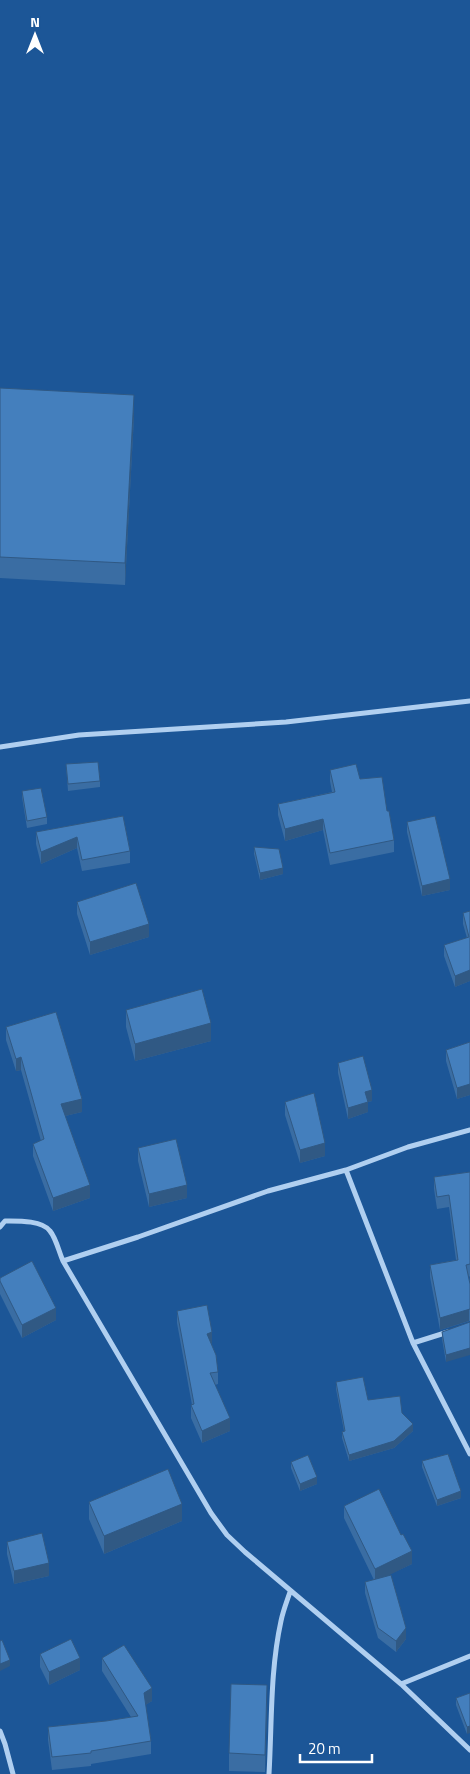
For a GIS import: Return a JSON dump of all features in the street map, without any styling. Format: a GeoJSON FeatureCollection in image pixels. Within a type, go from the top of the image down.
{"type":"FeatureCollection","features":[{"type":"Feature","properties":{"kind":"street"},"geometry":{"type":"LineString","coordinates":[[0,746],[79,735],[286,722],[470,701]]}},
{"type":"Feature","properties":{"kind":"street"},"geometry":{"type":"LineString","coordinates":[[63,1261],[138,1237],[268,1191],[346,1170],[408,1147],[470,1130]]}},
{"type":"Feature","properties":{"kind":"street"},"geometry":{"type":"LineString","coordinates":[[346,1170],[413,1343],[470,1454]]}},
{"type":"Feature","properties":{"kind":"street"},"geometry":{"type":"LineString","coordinates":[[0,1227],[4,1221],[22,1221],[38,1224],[50,1230],[63,1261],[211,1513],[227,1535],[290,1592],[401,1684],[470,1750]]}},
{"type":"Feature","properties":{"kind":"street"},"geometry":{"type":"LineString","coordinates":[[413,1343],[451,1331]]}},
{"type":"Feature","properties":{"kind":"street"},"geometry":{"type":"LineString","coordinates":[[267,1774],[276,1646],[281,1620],[290,1592]]}},
{"type":"Feature","properties":{"kind":"street"},"geometry":{"type":"LineString","coordinates":[[401,1684],[470,1656]]}},
{"type":"Feature","properties":{"kind":"street"},"geometry":{"type":"LineString","coordinates":[[0,1731],[13,1774]]}},
{"type":"Feature","properties":{"kind":"building"},"geometry":{"type":"Polygon","coordinates":[[[0,388],[134,395],[125,563],[0,557],[0,388]]]}},
{"type":"Feature","properties":{"kind":"building"},"geometry":{"type":"Polygon","coordinates":[[[98,762],[100,781],[68,784],[66,764],[98,762]]]}},
{"type":"Feature","properties":{"kind":"building"},"geometry":{"type":"Polygon","coordinates":[[[356,764],[360,779],[382,777],[394,840],[330,853],[323,819],[285,829],[278,804],[335,792],[330,770],[356,764]]]}},
{"type":"Feature","properties":{"kind":"building"},"geometry":{"type":"Polygon","coordinates":[[[41,788],[47,817],[27,821],[22,791],[41,788]]]}},
{"type":"Feature","properties":{"kind":"building"},"geometry":{"type":"Polygon","coordinates":[[[123,816],[130,851],[82,860],[77,837],[41,852],[36,832],[123,816]]]}},
{"type":"Feature","properties":{"kind":"building"},"geometry":{"type":"Polygon","coordinates":[[[435,816],[450,879],[422,886],[407,822],[435,816]]]}},
{"type":"Feature","properties":{"kind":"building"},"geometry":{"type":"Polygon","coordinates":[[[254,847],[279,849],[283,868],[260,873],[254,847]]]}},
{"type":"Feature","properties":{"kind":"building"},"geometry":{"type":"Polygon","coordinates":[[[136,883],[149,924],[90,942],[77,902],[136,883]]]}},
{"type":"Feature","properties":{"kind":"building"},"geometry":{"type":"Polygon","coordinates":[[[470,911],[470,970],[455,976],[444,945],[469,937],[463,913],[470,911]]]}},
{"type":"Feature","properties":{"kind":"building"},"geometry":{"type":"Polygon","coordinates":[[[202,989],[211,1023],[135,1044],[126,1010],[202,989]]]}},
{"type":"Feature","properties":{"kind":"building"},"geometry":{"type":"Polygon","coordinates":[[[56,1012],[82,1099],[61,1104],[90,1185],[53,1198],[33,1144],[44,1139],[21,1057],[16,1059],[6,1027],[56,1012]]]}},
{"type":"Feature","properties":{"kind":"building"},"geometry":{"type":"Polygon","coordinates":[[[470,1042],[470,1084],[457,1088],[446,1050],[470,1042]]]}},
{"type":"Feature","properties":{"kind":"building"},"geometry":{"type":"Polygon","coordinates":[[[363,1056],[372,1090],[365,1092],[368,1102],[348,1108],[338,1063],[363,1056]]]}},
{"type":"Feature","properties":{"kind":"building"},"geometry":{"type":"Polygon","coordinates":[[[314,1093],[325,1143],[300,1150],[285,1102],[314,1093]]]}},
{"type":"Feature","properties":{"kind":"building"},"geometry":{"type":"Polygon","coordinates":[[[176,1139],[187,1185],[149,1194],[138,1148],[176,1139]]]}},
{"type":"Feature","properties":{"kind":"building"},"geometry":{"type":"Polygon","coordinates":[[[470,1172],[470,1264],[466,1265],[470,1284],[470,1309],[440,1318],[430,1265],[458,1260],[449,1195],[437,1197],[434,1177],[470,1172]]]}},
{"type":"Feature","properties":{"kind":"building"},"geometry":{"type":"Polygon","coordinates":[[[32,1261],[56,1308],[22,1325],[0,1278],[32,1261]]]}},
{"type":"Feature","properties":{"kind":"building"},"geometry":{"type":"Polygon","coordinates":[[[207,1305],[212,1332],[207,1334],[216,1355],[218,1372],[210,1373],[230,1418],[202,1431],[191,1405],[194,1404],[177,1311],[207,1305]]]}},
{"type":"Feature","properties":{"kind":"building"},"geometry":{"type":"Polygon","coordinates":[[[470,1322],[470,1348],[446,1355],[442,1332],[470,1322]]]}},
{"type":"Feature","properties":{"kind":"building"},"geometry":{"type":"Polygon","coordinates":[[[363,1377],[368,1400],[400,1396],[402,1413],[413,1424],[394,1441],[349,1455],[342,1432],[345,1431],[336,1382],[363,1377]]]}},
{"type":"Feature","properties":{"kind":"building"},"geometry":{"type":"Polygon","coordinates":[[[448,1454],[461,1491],[437,1500],[422,1461],[448,1454]]]}},
{"type":"Feature","properties":{"kind":"building"},"geometry":{"type":"Polygon","coordinates":[[[308,1455],[317,1477],[300,1484],[291,1462],[308,1455]]]}},
{"type":"Feature","properties":{"kind":"building"},"geometry":{"type":"Polygon","coordinates":[[[168,1469],[182,1504],[104,1536],[89,1502],[168,1469]]]}},
{"type":"Feature","properties":{"kind":"building"},"geometry":{"type":"Polygon","coordinates":[[[379,1489],[401,1535],[403,1534],[412,1551],[375,1569],[344,1506],[379,1489]]]}},
{"type":"Feature","properties":{"kind":"building"},"geometry":{"type":"Polygon","coordinates":[[[42,1533],[49,1563],[14,1571],[7,1542],[42,1533]]]}},
{"type":"Feature","properties":{"kind":"building"},"geometry":{"type":"Polygon","coordinates":[[[391,1575],[406,1628],[396,1641],[378,1628],[365,1582],[391,1575]]]}},
{"type":"Feature","properties":{"kind":"building"},"geometry":{"type":"Polygon","coordinates":[[[71,1639],[80,1658],[49,1672],[40,1654],[71,1639]]]}},
{"type":"Feature","properties":{"kind":"building"},"geometry":{"type":"Polygon","coordinates":[[[2,1640],[10,1660],[0,1664],[0,1641],[2,1640]]]}},
{"type":"Feature","properties":{"kind":"building"},"geometry":{"type":"Polygon","coordinates":[[[124,1645],[152,1688],[144,1693],[151,1741],[91,1751],[91,1753],[52,1757],[48,1727],[138,1716],[102,1658],[124,1645]]]}},
{"type":"Feature","properties":{"kind":"building"},"geometry":{"type":"Polygon","coordinates":[[[231,1684],[267,1685],[265,1755],[229,1753],[231,1684]]]}},
{"type":"Feature","properties":{"kind":"building"},"geometry":{"type":"Polygon","coordinates":[[[470,1693],[470,1726],[467,1727],[456,1698],[470,1693]]]}}]}
